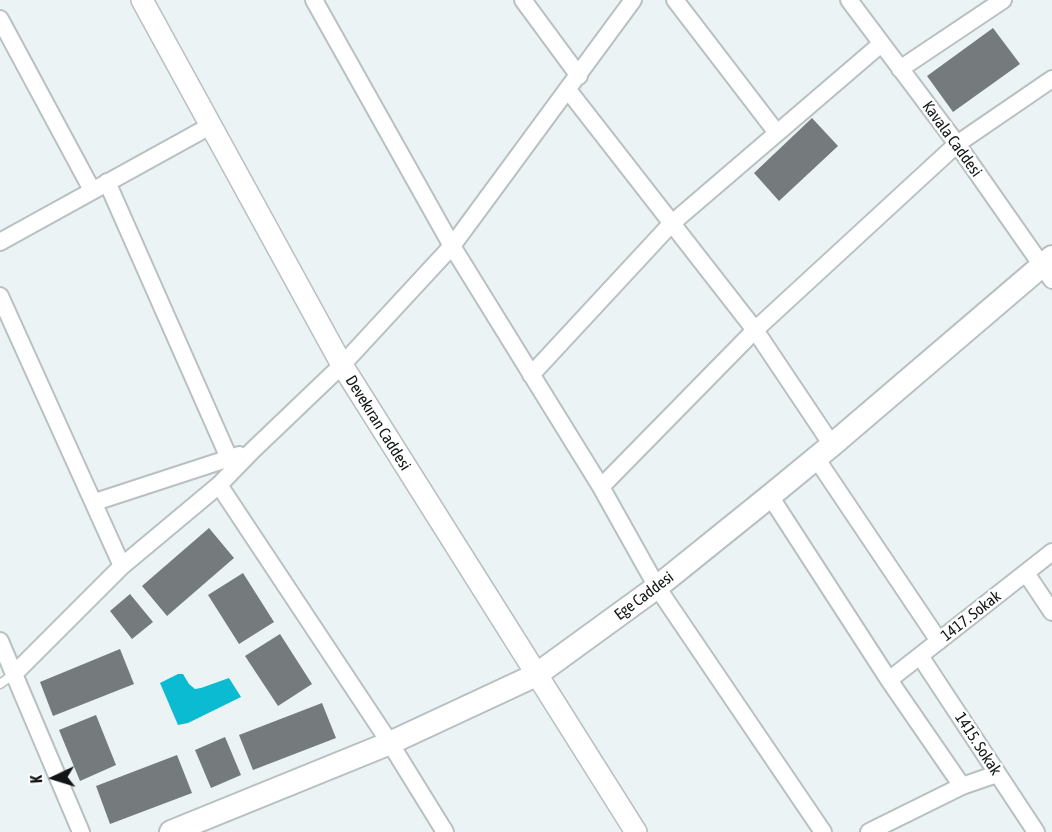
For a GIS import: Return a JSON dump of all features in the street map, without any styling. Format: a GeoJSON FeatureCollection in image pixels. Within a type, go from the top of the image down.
{"type":"FeatureCollection","features":[{"type":"Feature","properties":{"kind":"main road","name":"Ege Caddesi"},"geometry":{"type":"LineString","coordinates":[[171,832],[390,743],[536,675],[657,586],[770,496],[1048,267]]}},
{"type":"Feature","properties":{"kind":"street","name":"Devekıran Caddesi"},"geometry":{"type":"LineString","coordinates":[[142,0],[342,365],[636,832]]}},
{"type":"Feature","properties":{"kind":"street"},"geometry":{"type":"LineString","coordinates":[[314,0],[452,246],[601,487],[657,586],[823,832]]}},
{"type":"Feature","properties":{"kind":"street"},"geometry":{"type":"LineString","coordinates":[[523,0],[579,76]]}},
{"type":"Feature","properties":{"kind":"street"},"geometry":{"type":"LineString","coordinates":[[14,674],[122,566],[219,486],[253,450],[342,365],[452,246],[633,0]]}},
{"type":"Feature","properties":{"kind":"street"},"geometry":{"type":"LineString","coordinates":[[675,0],[777,133]]}},
{"type":"Feature","properties":{"kind":"street","name":"Kavala Caddesi"},"geometry":{"type":"LineString","coordinates":[[849,0],[1048,267]]}},
{"type":"Feature","properties":{"kind":"street"},"geometry":{"type":"LineString","coordinates":[[900,69],[1003,0]]}},
{"type":"Feature","properties":{"kind":"street"},"geometry":{"type":"LineString","coordinates":[[0,19],[99,186],[229,458]]}},
{"type":"Feature","properties":{"kind":"street"},"geometry":{"type":"LineString","coordinates":[[531,375],[671,224],[881,44]]}},
{"type":"Feature","properties":{"kind":"street"},"geometry":{"type":"LineString","coordinates":[[601,487],[755,330],[957,144],[1052,79]]}},
{"type":"Feature","properties":{"kind":"street"},"geometry":{"type":"LineString","coordinates":[[568,90],[755,330],[824,452],[939,641]]}},
{"type":"Feature","properties":{"kind":"street"},"geometry":{"type":"LineString","coordinates":[[0,242],[210,126]]}},
{"type":"Feature","properties":{"kind":"street"},"geometry":{"type":"LineString","coordinates":[[0,296],[122,566]]}},
{"type":"Feature","properties":{"kind":"street"},"geometry":{"type":"LineString","coordinates":[[94,502],[253,450]]}},
{"type":"Feature","properties":{"kind":"street"},"geometry":{"type":"LineString","coordinates":[[219,486],[390,743],[445,832]]}},
{"type":"Feature","properties":{"kind":"street"},"geometry":{"type":"LineString","coordinates":[[770,496],[889,680],[962,786]]}},
{"type":"Feature","properties":{"kind":"street","name":"1417. Sokak"},"geometry":{"type":"LineString","coordinates":[[889,680],[1052,552]]}},
{"type":"Feature","properties":{"kind":"street"},"geometry":{"type":"LineString","coordinates":[[1026,573],[1052,612]]}},
{"type":"Feature","properties":{"kind":"street"},"geometry":{"type":"LineString","coordinates":[[0,641],[81,832]]}},
{"type":"Feature","properties":{"kind":"street","name":"1415. Sokak"},"geometry":{"type":"LineString","coordinates":[[920,656],[1036,832]]}},
{"type":"Feature","properties":{"kind":"street"},"geometry":{"type":"LineString","coordinates":[[869,832],[962,786],[998,774]]}},
{"type":"Feature","properties":{"kind":"lane"},"geometry":{"type":"LineString","coordinates":[[0,684],[14,674]]}},
{"type":"Feature","properties":{"kind":"water"},"geometry":{"type":"Polygon","coordinates":[[[178,674],[183,674],[195,689],[229,678],[241,697],[188,723],[178,725],[160,683],[178,674]]]}},
{"type":"Feature","properties":{"kind":"building"},"geometry":{"type":"Polygon","coordinates":[[[993,28],[1020,64],[953,112],[927,76],[993,28]]]}},
{"type":"Feature","properties":{"kind":"building"},"geometry":{"type":"Polygon","coordinates":[[[812,118],[838,146],[779,201],[754,173],[812,118]]]}},
{"type":"Feature","properties":{"kind":"building"},"geometry":{"type":"Polygon","coordinates":[[[209,528],[234,558],[167,616],[142,586],[209,528]]]}},
{"type":"Feature","properties":{"kind":"building"},"geometry":{"type":"Polygon","coordinates":[[[243,573],[274,622],[239,644],[208,595],[243,573]]]}},
{"type":"Feature","properties":{"kind":"building"},"geometry":{"type":"Polygon","coordinates":[[[130,594],[153,622],[132,639],[110,611],[130,594]]]}},
{"type":"Feature","properties":{"kind":"building"},"geometry":{"type":"Polygon","coordinates":[[[280,634],[312,684],[278,706],[245,656],[280,634]]]}},
{"type":"Feature","properties":{"kind":"building"},"geometry":{"type":"Polygon","coordinates":[[[120,649],[134,684],[53,716],[40,682],[120,649]]]}},
{"type":"Feature","properties":{"kind":"building"},"geometry":{"type":"Polygon","coordinates":[[[322,703],[336,738],[253,770],[239,735],[322,703]]]}},
{"type":"Feature","properties":{"kind":"building"},"geometry":{"type":"Polygon","coordinates":[[[96,715],[116,765],[80,781],[59,730],[96,715]]]}},
{"type":"Feature","properties":{"kind":"building"},"geometry":{"type":"Polygon","coordinates":[[[225,737],[241,775],[211,788],[195,750],[225,737]]]}},
{"type":"Feature","properties":{"kind":"building"},"geometry":{"type":"Polygon","coordinates":[[[177,755],[192,793],[110,824],[96,786],[177,755]]]}}]}
